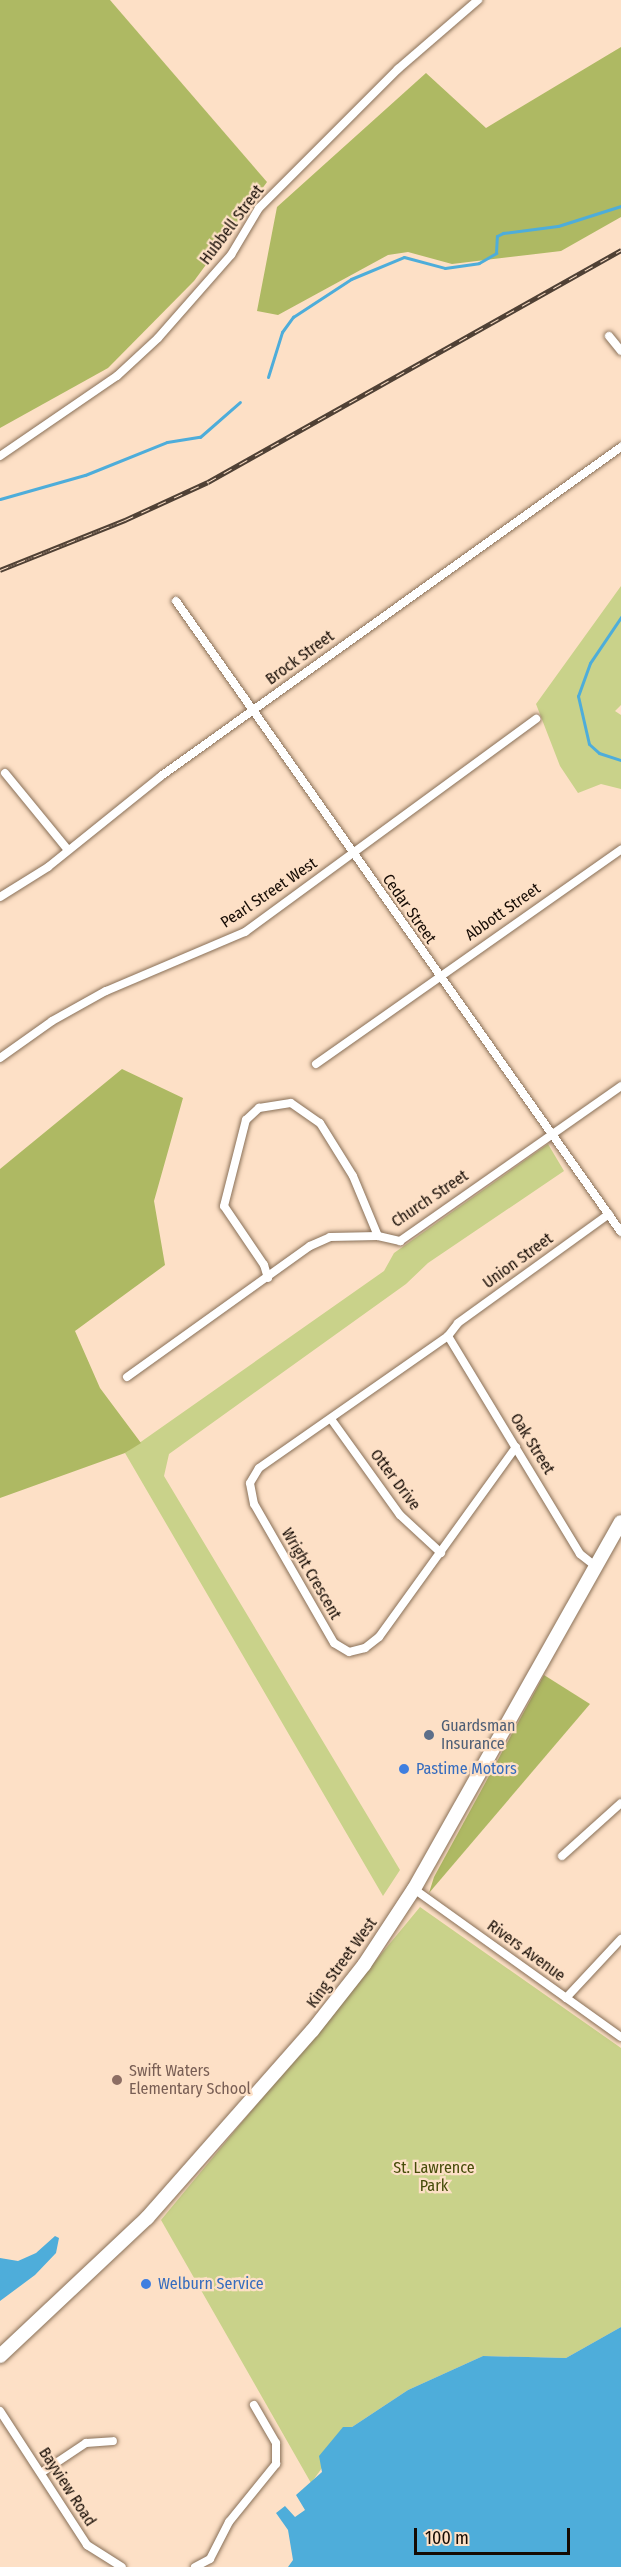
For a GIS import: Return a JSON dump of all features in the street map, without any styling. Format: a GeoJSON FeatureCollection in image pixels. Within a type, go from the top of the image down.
{"type":"FeatureCollection","features":[{"type":"Feature","properties":{"kind":"main road","name":"King Street West"},"geometry":{"type":"LineString","coordinates":[[0,2356],[152,2213],[312,2031],[364,1965],[414,1888],[594,1565],[621,1522]]}},
{"type":"Feature","properties":{"kind":"street","name":"Hubbell Street"},"geometry":{"type":"LineString","coordinates":[[0,456],[108,382],[158,338],[231,255],[259,208],[398,69],[478,0]]}},
{"type":"Feature","properties":{"kind":"street"},"geometry":{"type":"LineString","coordinates":[[609,336],[621,351]]}},
{"type":"Feature","properties":{"kind":"street","name":"Brock Street"},"geometry":{"type":"LineString","coordinates":[[0,897],[68,850],[251,712],[621,447]]}},
{"type":"Feature","properties":{"kind":"street","name":"Cedar Street"},"geometry":{"type":"LineString","coordinates":[[176,601],[251,712],[621,1232]]}},
{"type":"Feature","properties":{"kind":"street","name":"Pearl Street West"},"geometry":{"type":"LineString","coordinates":[[0,1058],[52,1021],[106,990],[245,932],[536,719]]}},
{"type":"Feature","properties":{"kind":"street"},"geometry":{"type":"LineString","coordinates":[[5,773],[68,850]]}},
{"type":"Feature","properties":{"kind":"street","name":"Abbott Street"},"geometry":{"type":"LineString","coordinates":[[316,1064],[621,850]]}},
{"type":"Feature","properties":{"kind":"street","name":"Church Street"},"geometry":{"type":"LineString","coordinates":[[127,1377],[310,1246],[330,1237],[378,1236],[400,1241],[621,1086]]}},
{"type":"Feature","properties":{"kind":"street"},"geometry":{"type":"LineString","coordinates":[[268,1278],[264,1265],[224,1206],[246,1120],[258,1108],[274,1103],[291,1103],[320,1123],[353,1176],[378,1236]]}},
{"type":"Feature","properties":{"kind":"street","name":"Union Street"},"geometry":{"type":"LineString","coordinates":[[448,1336],[458,1323],[609,1214]]}},
{"type":"Feature","properties":{"kind":"street","name":"Wright Crescent"},"geometry":{"type":"LineString","coordinates":[[448,1336],[258,1468],[250,1483],[254,1504],[334,1644],[349,1652],[365,1648],[379,1637],[516,1447]]}},
{"type":"Feature","properties":{"kind":"street","name":"Oak Street"},"geometry":{"type":"LineString","coordinates":[[448,1336],[580,1554],[594,1565]]}},
{"type":"Feature","properties":{"kind":"street","name":"Otter Drive"},"geometry":{"type":"LineString","coordinates":[[331,1419],[400,1515],[441,1553]]}},
{"type":"Feature","properties":{"kind":"street"},"geometry":{"type":"LineString","coordinates":[[562,1856],[621,1803]]}},
{"type":"Feature","properties":{"kind":"street","name":"Rivers Avenue"},"geometry":{"type":"LineString","coordinates":[[414,1888],[621,2037]]}},
{"type":"Feature","properties":{"kind":"street"},"geometry":{"type":"LineString","coordinates":[[566,1998],[621,1939]]}},
{"type":"Feature","properties":{"kind":"street"},"geometry":{"type":"LineString","coordinates":[[195,2567],[210,2559],[229,2522],[276,2464],[276,2443],[254,2405]]}},
{"type":"Feature","properties":{"kind":"street","name":"Bayview Road"},"geometry":{"type":"LineString","coordinates":[[0,2411],[87,2545],[122,2567]]}},
{"type":"Feature","properties":{"kind":"street"},"geometry":{"type":"LineString","coordinates":[[41,2473],[86,2443],[113,2441]]}},
{"type":"Feature","properties":{"kind":"green space"},"geometry":{"type":"Polygon","coordinates":[[[0,0],[110,0],[267,182],[194,281],[108,368],[0,428],[0,0]]]}},
{"type":"Feature","properties":{"kind":"green space"},"geometry":{"type":"Polygon","coordinates":[[[621,47],[621,217],[561,251],[452,264],[408,252],[388,255],[278,315],[257,311],[277,207],[426,73],[486,128],[621,47]]]}},
{"type":"Feature","properties":{"kind":"green space"},"geometry":{"type":"Polygon","coordinates":[[[621,586],[621,705],[615,711],[621,715],[621,789],[601,784],[578,793],[560,766],[536,704],[621,586]]]}},
{"type":"Feature","properties":{"kind":"green space"},"geometry":{"type":"Polygon","coordinates":[[[122,1069],[183,1098],[154,1201],[165,1265],[75,1331],[100,1388],[141,1443],[125,1453],[0,1498],[0,1169],[122,1069]]]}},
{"type":"Feature","properties":{"kind":"green space"},"geometry":{"type":"Polygon","coordinates":[[[548,1144],[564,1171],[428,1263],[406,1284],[169,1454],[164,1476],[400,1870],[383,1896],[125,1453],[384,1271],[394,1253],[548,1144]]]}},
{"type":"Feature","properties":{"kind":"green space"},"geometry":{"type":"Polygon","coordinates":[[[544,1675],[590,1704],[429,1893],[434,1877],[544,1675]]]}},
{"type":"Feature","properties":{"kind":"green space","name":"St. Lawrence Park"},"geometry":{"type":"Polygon","coordinates":[[[420,1907],[621,2048],[621,2327],[566,2358],[483,2356],[408,2390],[352,2427],[311,2483],[161,2220],[420,1907]]]}},
{"type":"Feature","properties":{"kind":"water"},"geometry":{"type":"Polygon","coordinates":[[[55,2236],[59,2238],[56,2253],[35,2275],[0,2301],[0,2258],[18,2261],[36,2253],[55,2236]]]}},
{"type":"Feature","properties":{"kind":"water"},"geometry":{"type":"Polygon","coordinates":[[[621,2327],[621,2567],[288,2567],[293,2560],[288,2530],[276,2513],[285,2506],[295,2517],[305,2510],[296,2495],[322,2472],[319,2456],[343,2427],[352,2427],[408,2390],[483,2356],[566,2358],[621,2327]]]}},
{"type":"Feature","properties":{"kind":"waterway"},"geometry":{"type":"LineString","coordinates":[[268,377],[282,332],[293,317],[351,279],[404,257],[445,268],[479,263],[496,253],[497,236],[503,233],[558,226],[621,206]]}},
{"type":"Feature","properties":{"kind":"waterway"},"geometry":{"type":"LineString","coordinates":[[0,499],[85,475],[167,442],[200,437],[240,402]]}},
{"type":"Feature","properties":{"kind":"waterway"},"geometry":{"type":"LineString","coordinates":[[621,617],[590,663],[578,696],[589,744],[599,753],[621,760]]}},
{"type":"Feature","properties":{"kind":"railway"},"geometry":{"type":"LineString","coordinates":[[0,570],[125,520],[208,482],[621,250]]}},
{"type":"Feature","properties":{"kind":"place","name":"Guardsman Insurance"},"geometry":{"type":"Point","coordinates":[429,1735]}},
{"type":"Feature","properties":{"kind":"place","name":"Pastime Motors"},"geometry":{"type":"Point","coordinates":[404,1769]}},
{"type":"Feature","properties":{"kind":"place","name":"Swift Waters Elementary School"},"geometry":{"type":"Point","coordinates":[117,2080]}},
{"type":"Feature","properties":{"kind":"place","name":"Welburn Service"},"geometry":{"type":"Point","coordinates":[146,2284]}}]}
